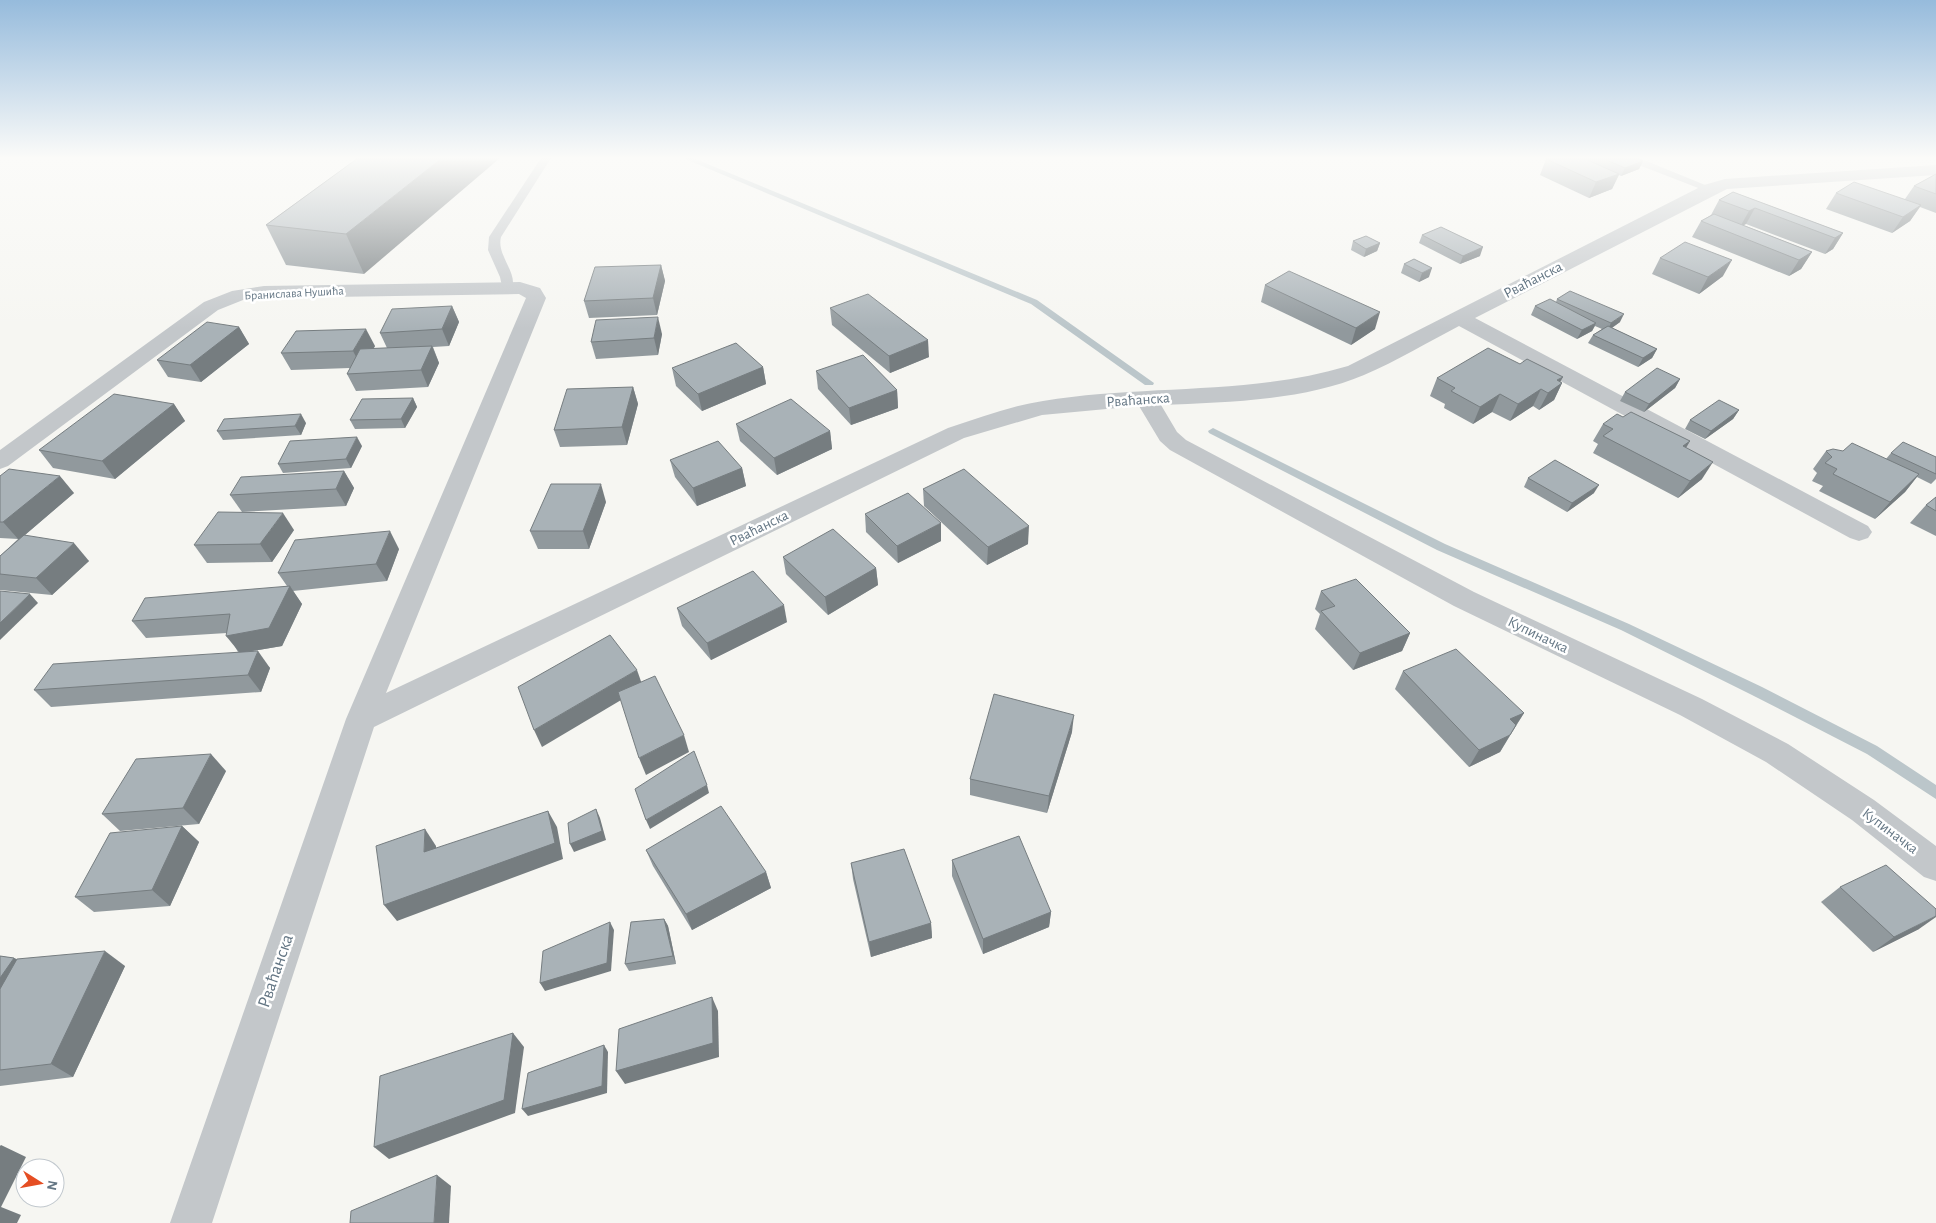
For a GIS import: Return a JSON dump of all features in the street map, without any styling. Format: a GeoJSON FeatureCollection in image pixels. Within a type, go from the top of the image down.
{"type":"FeatureCollection","features":[{"type":"Feature","properties":{"kind":"street","name":"Рваћанска"},"geometry":{"type":"LineString","coordinates":[[361,719],[956,433],[1029,410],[1056,405],[1290,388],[1328,381],[1356,372],[1659,215]]}},
{"type":"Feature","properties":{"kind":"street","name":"Бранислава Нушића"},"geometry":{"type":"LineString","coordinates":[[5,452],[211,306],[239,295],[291,290],[513,288]]}},
{"type":"Feature","properties":{"kind":"street","name":"Рваћанска"},"geometry":{"type":"LineString","coordinates":[[191,1223],[361,719],[535,305],[536,298],[534,292],[513,288]]}},
{"type":"Feature","properties":{"kind":"street"},"geometry":{"type":"LineString","coordinates":[[1460,318],[1859,532]]}},
{"type":"Feature","properties":{"kind":"street","name":"Купиначка"},"geometry":{"type":"LineString","coordinates":[[1146,399],[1168,436],[1178,445],[1464,599],[1691,707],[1768,749],[1820,780],[1863,810],[1936,866]]}},
{"type":"Feature","properties":{"kind":"lane"},"geometry":{"type":"LineString","coordinates":[[508,215],[493,242],[495,254],[508,282],[513,288]]}},
{"type":"Feature","properties":{"kind":"building"},"geometry":{"type":"Polygon","coordinates":[[[280,215],[370,215],[346,234],[266,225],[280,215]]]}},
{"type":"Feature","properties":{"kind":"building"},"geometry":{"type":"Polygon","coordinates":[[[1712,215],[1717,215],[1812,252],[1799,260],[1701,221],[1712,215]]]}},
{"type":"Feature","properties":{"kind":"building"},"geometry":{"type":"Polygon","coordinates":[[[1774,215],[1795,215],[1843,233],[1835,238],[1774,215]]]}},
{"type":"Feature","properties":{"kind":"building"},"geometry":{"type":"Polygon","coordinates":[[[1441,227],[1483,247],[1463,256],[1422,235],[1441,227]]]}},
{"type":"Feature","properties":{"kind":"building"},"geometry":{"type":"Polygon","coordinates":[[[1366,236],[1380,243],[1366,249],[1353,241],[1366,236]]]}},
{"type":"Feature","properties":{"kind":"building"},"geometry":{"type":"Polygon","coordinates":[[[1685,242],[1732,260],[1708,277],[1660,258],[1685,242]]]}},
{"type":"Feature","properties":{"kind":"building"},"geometry":{"type":"Polygon","coordinates":[[[1414,259],[1432,268],[1422,273],[1404,264],[1414,259]]]}},
{"type":"Feature","properties":{"kind":"building"},"geometry":{"type":"Polygon","coordinates":[[[661,265],[653,298],[584,301],[595,267],[661,265]]]}},
{"type":"Feature","properties":{"kind":"building"},"geometry":{"type":"Polygon","coordinates":[[[1289,271],[1380,312],[1356,328],[1265,285],[1289,271]]]}},
{"type":"Feature","properties":{"kind":"building"},"geometry":{"type":"Polygon","coordinates":[[[1570,291],[1624,314],[1611,323],[1557,299],[1570,291]]]}},
{"type":"Feature","properties":{"kind":"building"},"geometry":{"type":"Polygon","coordinates":[[[868,294],[928,340],[889,356],[830,308],[868,294]]]}},
{"type":"Feature","properties":{"kind":"building"},"geometry":{"type":"Polygon","coordinates":[[[1550,299],[1596,323],[1582,330],[1535,306],[1550,299]]]}},
{"type":"Feature","properties":{"kind":"building"},"geometry":{"type":"Polygon","coordinates":[[[452,306],[442,329],[380,333],[392,309],[452,306]]]}},
{"type":"Feature","properties":{"kind":"building"},"geometry":{"type":"Polygon","coordinates":[[[658,317],[654,338],[591,342],[596,320],[658,317]]]}},
{"type":"Feature","properties":{"kind":"building"},"geometry":{"type":"Polygon","coordinates":[[[207,322],[239,327],[190,365],[157,360],[207,322]]]}},
{"type":"Feature","properties":{"kind":"building"},"geometry":{"type":"Polygon","coordinates":[[[1608,326],[1657,349],[1643,358],[1593,335],[1608,326]]]}},
{"type":"Feature","properties":{"kind":"building"},"geometry":{"type":"Polygon","coordinates":[[[366,329],[353,351],[281,353],[296,331],[366,329]]]}},
{"type":"Feature","properties":{"kind":"building"},"geometry":{"type":"Polygon","coordinates":[[[736,343],[763,367],[698,394],[672,368],[736,343]]]}},
{"type":"Feature","properties":{"kind":"building"},"geometry":{"type":"Polygon","coordinates":[[[432,346],[421,370],[347,374],[360,349],[432,346]]]}},
{"type":"Feature","properties":{"kind":"building"},"geometry":{"type":"Polygon","coordinates":[[[1488,348],[1520,364],[1527,359],[1563,377],[1557,380],[1562,383],[1548,393],[1541,389],[1518,404],[1500,394],[1480,407],[1451,391],[1455,388],[1437,378],[1488,348]]]}},
{"type":"Feature","properties":{"kind":"building"},"geometry":{"type":"Polygon","coordinates":[[[863,355],[897,390],[849,408],[816,371],[863,355]]]}},
{"type":"Feature","properties":{"kind":"building"},"geometry":{"type":"Polygon","coordinates":[[[1657,368],[1680,379],[1649,404],[1625,392],[1657,368]]]}},
{"type":"Feature","properties":{"kind":"building"},"geometry":{"type":"Polygon","coordinates":[[[633,387],[622,427],[554,430],[567,389],[633,387]]]}},
{"type":"Feature","properties":{"kind":"building"},"geometry":{"type":"Polygon","coordinates":[[[114,394],[174,404],[102,461],[39,450],[114,394]]]}},
{"type":"Feature","properties":{"kind":"building"},"geometry":{"type":"Polygon","coordinates":[[[413,398],[401,419],[350,420],[362,399],[413,398]]]}},
{"type":"Feature","properties":{"kind":"building"},"geometry":{"type":"Polygon","coordinates":[[[791,399],[830,431],[774,458],[736,424],[791,399]]]}},
{"type":"Feature","properties":{"kind":"building"},"geometry":{"type":"Polygon","coordinates":[[[1719,400],[1739,410],[1711,431],[1690,420],[1719,400]]]}},
{"type":"Feature","properties":{"kind":"building"},"geometry":{"type":"Polygon","coordinates":[[[1631,412],[1690,441],[1683,446],[1713,462],[1690,481],[1603,436],[1613,429],[1603,424],[1617,414],[1623,417],[1631,412]]]}},
{"type":"Feature","properties":{"kind":"building"},"geometry":{"type":"Polygon","coordinates":[[[301,414],[295,426],[217,431],[224,419],[301,414]]]}},
{"type":"Feature","properties":{"kind":"building"},"geometry":{"type":"Polygon","coordinates":[[[357,437],[346,459],[278,464],[290,441],[357,437]]]}},
{"type":"Feature","properties":{"kind":"building"},"geometry":{"type":"Polygon","coordinates":[[[718,441],[742,468],[693,488],[670,460],[718,441]]]}},
{"type":"Feature","properties":{"kind":"building"},"geometry":{"type":"Polygon","coordinates":[[[1903,442],[1936,457],[1936,474],[1891,453],[1903,442]]]}},
{"type":"Feature","properties":{"kind":"building"},"geometry":{"type":"Polygon","coordinates":[[[1852,443],[1919,474],[1890,502],[1833,474],[1837,469],[1825,463],[1832,457],[1826,451],[1833,449],[1843,451],[1852,443]]]}},
{"type":"Feature","properties":{"kind":"building"},"geometry":{"type":"Polygon","coordinates":[[[1555,460],[1599,485],[1572,503],[1528,478],[1555,460]]]}},
{"type":"Feature","properties":{"kind":"building"},"geometry":{"type":"Polygon","coordinates":[[[9,469],[60,476],[3,522],[0,522],[0,476],[9,469]]]}},
{"type":"Feature","properties":{"kind":"building"},"geometry":{"type":"Polygon","coordinates":[[[964,469],[1029,526],[988,547],[923,489],[964,469]]]}},
{"type":"Feature","properties":{"kind":"building"},"geometry":{"type":"Polygon","coordinates":[[[344,471],[336,489],[230,495],[241,477],[344,471]]]}},
{"type":"Feature","properties":{"kind":"building"},"geometry":{"type":"Polygon","coordinates":[[[551,484],[601,484],[583,531],[530,531],[551,484]]]}},
{"type":"Feature","properties":{"kind":"building"},"geometry":{"type":"Polygon","coordinates":[[[908,493],[941,523],[897,546],[865,514],[908,493]]]}},
{"type":"Feature","properties":{"kind":"building"},"geometry":{"type":"Polygon","coordinates":[[[1936,497],[1936,511],[1926,505],[1936,497]]]}},
{"type":"Feature","properties":{"kind":"building"},"geometry":{"type":"Polygon","coordinates":[[[218,512],[283,513],[260,544],[194,545],[218,512]]]}},
{"type":"Feature","properties":{"kind":"building"},"geometry":{"type":"Polygon","coordinates":[[[833,529],[876,568],[825,597],[783,557],[833,529]]]}},
{"type":"Feature","properties":{"kind":"building"},"geometry":{"type":"Polygon","coordinates":[[[390,531],[376,564],[278,573],[295,540],[390,531]]]}},
{"type":"Feature","properties":{"kind":"building"},"geometry":{"type":"Polygon","coordinates":[[[24,535],[74,543],[36,578],[0,574],[0,556],[24,535]]]}},
{"type":"Feature","properties":{"kind":"building"},"geometry":{"type":"Polygon","coordinates":[[[753,571],[784,605],[707,643],[677,608],[753,571]]]}},
{"type":"Feature","properties":{"kind":"building"},"geometry":{"type":"Polygon","coordinates":[[[1356,579],[1410,633],[1360,653],[1321,611],[1335,606],[1321,591],[1356,579]]]}},
{"type":"Feature","properties":{"kind":"building"},"geometry":{"type":"Polygon","coordinates":[[[290,586],[269,628],[226,636],[230,614],[132,621],[145,598],[290,586]]]}},
{"type":"Feature","properties":{"kind":"building"},"geometry":{"type":"Polygon","coordinates":[[[0,591],[30,594],[0,623],[0,591]]]}},
{"type":"Feature","properties":{"kind":"building"},"geometry":{"type":"Polygon","coordinates":[[[610,635],[637,670],[534,730],[518,687],[610,635]]]}},
{"type":"Feature","properties":{"kind":"building"},"geometry":{"type":"Polygon","coordinates":[[[1456,649],[1524,713],[1510,719],[1516,725],[1510,735],[1479,750],[1403,671],[1456,649]]]}},
{"type":"Feature","properties":{"kind":"building"},"geometry":{"type":"Polygon","coordinates":[[[258,651],[248,675],[34,690],[53,664],[258,651]]]}},
{"type":"Feature","properties":{"kind":"building"},"geometry":{"type":"Polygon","coordinates":[[[655,676],[684,735],[639,758],[618,692],[655,676]]]}},
{"type":"Feature","properties":{"kind":"building"},"geometry":{"type":"Polygon","coordinates":[[[994,694],[1074,715],[1049,796],[970,779],[994,694]]]}},
{"type":"Feature","properties":{"kind":"building"},"geometry":{"type":"Polygon","coordinates":[[[694,751],[707,785],[646,820],[635,789],[694,751]]]}},
{"type":"Feature","properties":{"kind":"building"},"geometry":{"type":"Polygon","coordinates":[[[211,754],[183,808],[102,814],[136,759],[211,754]]]}},
{"type":"Feature","properties":{"kind":"building"},"geometry":{"type":"Polygon","coordinates":[[[721,806],[766,872],[686,914],[646,850],[721,806]]]}},
{"type":"Feature","properties":{"kind":"building"},"geometry":{"type":"Polygon","coordinates":[[[596,809],[602,831],[570,844],[568,823],[596,809]]]}},
{"type":"Feature","properties":{"kind":"building"},"geometry":{"type":"Polygon","coordinates":[[[548,811],[555,843],[384,905],[376,846],[425,829],[424,852],[548,811]]]}},
{"type":"Feature","properties":{"kind":"building"},"geometry":{"type":"Polygon","coordinates":[[[182,826],[152,890],[75,897],[110,833],[182,826]]]}},
{"type":"Feature","properties":{"kind":"building"},"geometry":{"type":"Polygon","coordinates":[[[1019,836],[1051,912],[983,939],[952,860],[1019,836]]]}},
{"type":"Feature","properties":{"kind":"building"},"geometry":{"type":"Polygon","coordinates":[[[904,849],[931,923],[869,942],[851,863],[904,849]]]}},
{"type":"Feature","properties":{"kind":"building"},"geometry":{"type":"Polygon","coordinates":[[[1886,865],[1936,909],[1936,916],[1894,937],[1840,887],[1886,865]]]}},
{"type":"Feature","properties":{"kind":"building"},"geometry":{"type":"Polygon","coordinates":[[[664,919],[673,956],[625,964],[631,922],[664,919]]]}},
{"type":"Feature","properties":{"kind":"building"},"geometry":{"type":"Polygon","coordinates":[[[610,922],[607,963],[540,983],[543,951],[610,922]]]}},
{"type":"Feature","properties":{"kind":"building"},"geometry":{"type":"Polygon","coordinates":[[[105,951],[51,1064],[0,1070],[0,989],[17,959],[105,951]]]}},
{"type":"Feature","properties":{"kind":"building"},"geometry":{"type":"Polygon","coordinates":[[[0,956],[14,958],[0,978],[0,956]]]}},
{"type":"Feature","properties":{"kind":"building"},"geometry":{"type":"Polygon","coordinates":[[[712,997],[713,1043],[616,1071],[619,1029],[712,997]]]}},
{"type":"Feature","properties":{"kind":"building"},"geometry":{"type":"Polygon","coordinates":[[[513,1033],[504,1100],[374,1147],[380,1076],[513,1033]]]}},
{"type":"Feature","properties":{"kind":"building"},"geometry":{"type":"Polygon","coordinates":[[[604,1045],[602,1086],[522,1109],[528,1073],[604,1045]]]}},
{"type":"Feature","properties":{"kind":"building"},"geometry":{"type":"Polygon","coordinates":[[[437,1175],[434,1223],[350,1223],[351,1211],[437,1175]]]}},
{"type":"Feature","properties":{"kind":"waterway"},"geometry":{"type":"LineString","coordinates":[[825,215],[1034,302],[1149,383]]}},
{"type":"Feature","properties":{"kind":"waterway"},"geometry":{"type":"LineString","coordinates":[[1213,431],[1441,547],[1625,627],[1757,691],[1872,750],[1936,793]]}}]}
